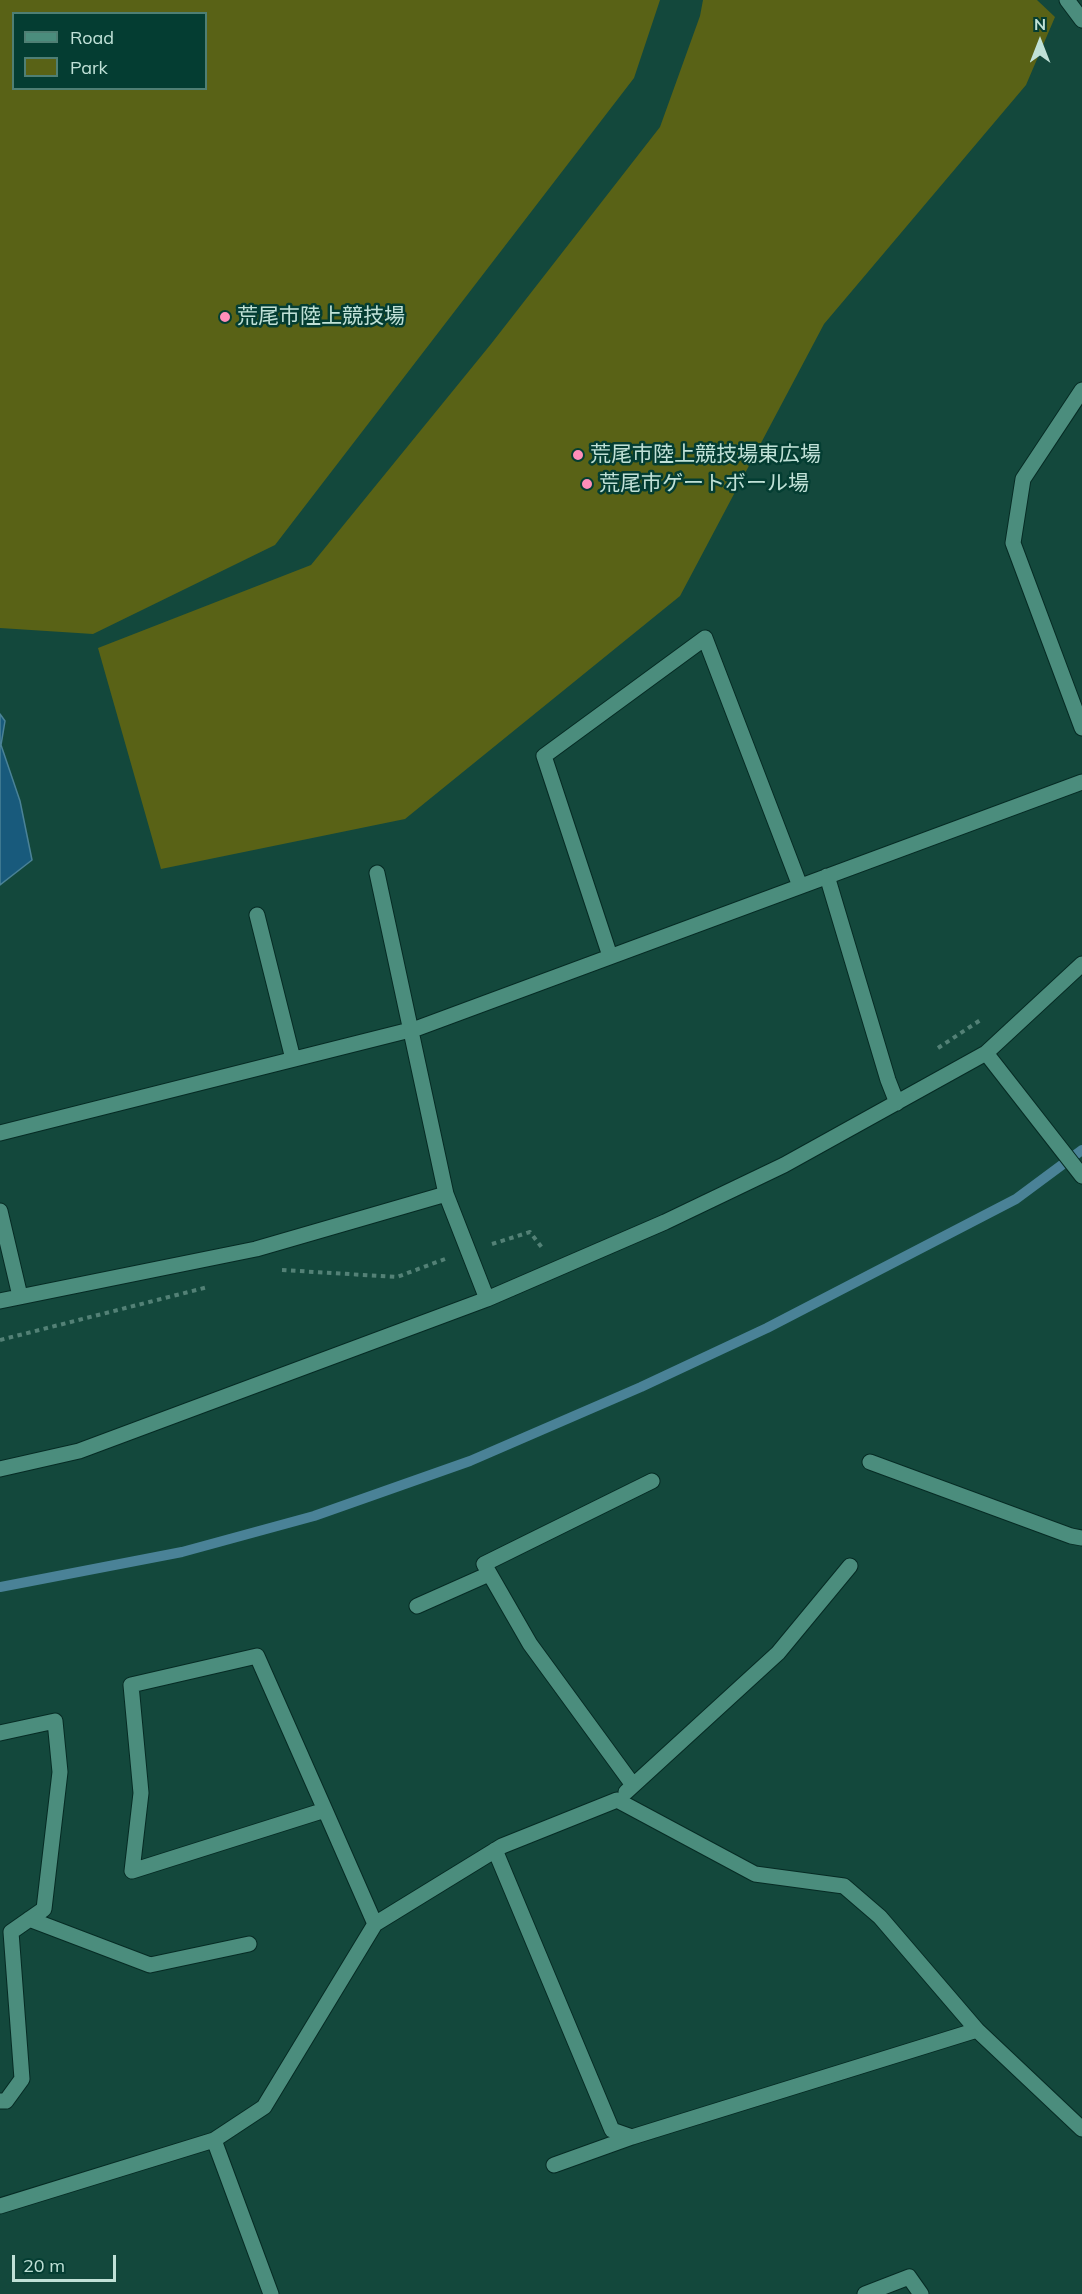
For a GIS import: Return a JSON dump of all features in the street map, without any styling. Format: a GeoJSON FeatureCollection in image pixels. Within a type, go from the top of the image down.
{"type":"FeatureCollection","features":[{"type":"Feature","properties":{"kind":"street"},"geometry":{"type":"LineString","coordinates":[[1067,0],[1082,20]]}},
{"type":"Feature","properties":{"kind":"street"},"geometry":{"type":"LineString","coordinates":[[1082,390],[1023,479],[1013,543],[1082,728]]}},
{"type":"Feature","properties":{"kind":"street"},"geometry":{"type":"LineString","coordinates":[[610,956],[544,756],[705,638],[800,886]]}},
{"type":"Feature","properties":{"kind":"street"},"geometry":{"type":"LineString","coordinates":[[0,1133],[411,1029],[1082,782]]}},
{"type":"Feature","properties":{"kind":"street"},"geometry":{"type":"LineString","coordinates":[[377,873],[446,1194],[487,1299]]}},
{"type":"Feature","properties":{"kind":"street"},"geometry":{"type":"LineString","coordinates":[[827,876],[888,1080],[897,1103]]}},
{"type":"Feature","properties":{"kind":"street"},"geometry":{"type":"LineString","coordinates":[[257,915],[293,1059]]}},
{"type":"Feature","properties":{"kind":"street"},"geometry":{"type":"LineString","coordinates":[[0,1469],[79,1451],[487,1299],[665,1222],[784,1165],[986,1053],[1082,964]]}},
{"type":"Feature","properties":{"kind":"street"},"geometry":{"type":"LineString","coordinates":[[986,1053],[1080,1174]]}},
{"type":"Feature","properties":{"kind":"street"},"geometry":{"type":"LineString","coordinates":[[0,1301],[256,1249],[446,1194]]}},
{"type":"Feature","properties":{"kind":"street"},"geometry":{"type":"LineString","coordinates":[[0,1211],[20,1296]]}},
{"type":"Feature","properties":{"kind":"street"},"geometry":{"type":"LineString","coordinates":[[870,1462],[1071,1536],[1082,1538]]}},
{"type":"Feature","properties":{"kind":"street"},"geometry":{"type":"LineString","coordinates":[[633,1785],[530,1644],[484,1564],[652,1480]]}},
{"type":"Feature","properties":{"kind":"street"},"geometry":{"type":"LineString","coordinates":[[0,2206],[214,2140],[264,2107],[375,1924],[495,1850],[617,1800],[778,1653],[850,1566]]}},
{"type":"Feature","properties":{"kind":"street"},"geometry":{"type":"LineString","coordinates":[[417,1606],[489,1574]]}},
{"type":"Feature","properties":{"kind":"street"},"geometry":{"type":"LineString","coordinates":[[325,1810],[132,1872],[141,1793],[131,1686],[257,1656],[325,1810],[375,1924]]}},
{"type":"Feature","properties":{"kind":"street"},"geometry":{"type":"LineString","coordinates":[[0,1733],[55,1721],[60,1772],[44,1909],[5,1933],[22,2079],[6,2101],[0,2101]]}},
{"type":"Feature","properties":{"kind":"street"},"geometry":{"type":"LineString","coordinates":[[617,1800],[754,1874],[844,1886],[880,1917],[977,2031],[1082,2129]]}},
{"type":"Feature","properties":{"kind":"street"},"geometry":{"type":"LineString","coordinates":[[495,1850],[612,2130],[632,2137]]}},
{"type":"Feature","properties":{"kind":"street"},"geometry":{"type":"LineString","coordinates":[[29,1919],[150,1965],[249,1944]]}},
{"type":"Feature","properties":{"kind":"street"},"geometry":{"type":"LineString","coordinates":[[554,2165],[632,2137],[977,2031]]}},
{"type":"Feature","properties":{"kind":"street"},"geometry":{"type":"LineString","coordinates":[[214,2140],[271,2294]]}},
{"type":"Feature","properties":{"kind":"street"},"geometry":{"type":"LineString","coordinates":[[865,2294],[909,2277],[921,2294]]}},
{"type":"Feature","properties":{"kind":"path"},"geometry":{"type":"LineString","coordinates":[[935,1049],[982,1019]]}},
{"type":"Feature","properties":{"kind":"path"},"geometry":{"type":"LineString","coordinates":[[278,1270],[397,1277],[530,1232],[544,1250]]}},
{"type":"Feature","properties":{"kind":"path"},"geometry":{"type":"LineString","coordinates":[[0,1340],[211,1287]]}},
{"type":"Feature","properties":{"kind":"green space","name":"荒尾市陸上競技場"},"geometry":{"type":"Polygon","coordinates":[[[0,0],[660,0],[634,78],[275,545],[93,634],[0,628],[0,0]]]}},
{"type":"Feature","properties":{"kind":"green space","name":"荒尾市陸上競技場東広場"},"geometry":{"type":"Polygon","coordinates":[[[703,0],[1037,0],[1055,17],[1026,85],[824,324],[680,596],[405,819],[161,869],[98,648],[311,565],[491,344],[660,127],[700,16],[703,0]]]}},
{"type":"Feature","properties":{"kind":"water"},"geometry":{"type":"Polygon","coordinates":[[[0,714],[5,721],[1,745],[20,801],[32,860],[0,885],[0,714]]]}},
{"type":"Feature","properties":{"kind":"waterway"},"geometry":{"type":"LineString","coordinates":[[0,1587],[182,1552],[314,1516],[470,1461],[641,1387],[767,1328],[1016,1199],[1082,1150]]}},
{"type":"Feature","properties":{"kind":"place","name":"荒尾市陸上競技場"},"geometry":{"type":"Point","coordinates":[225,317]}},
{"type":"Feature","properties":{"kind":"place","name":"荒尾市陸上競技場東広場"},"geometry":{"type":"Point","coordinates":[578,455]}},
{"type":"Feature","properties":{"kind":"place","name":"荒尾市ゲートボール場"},"geometry":{"type":"Point","coordinates":[587,484]}}]}
